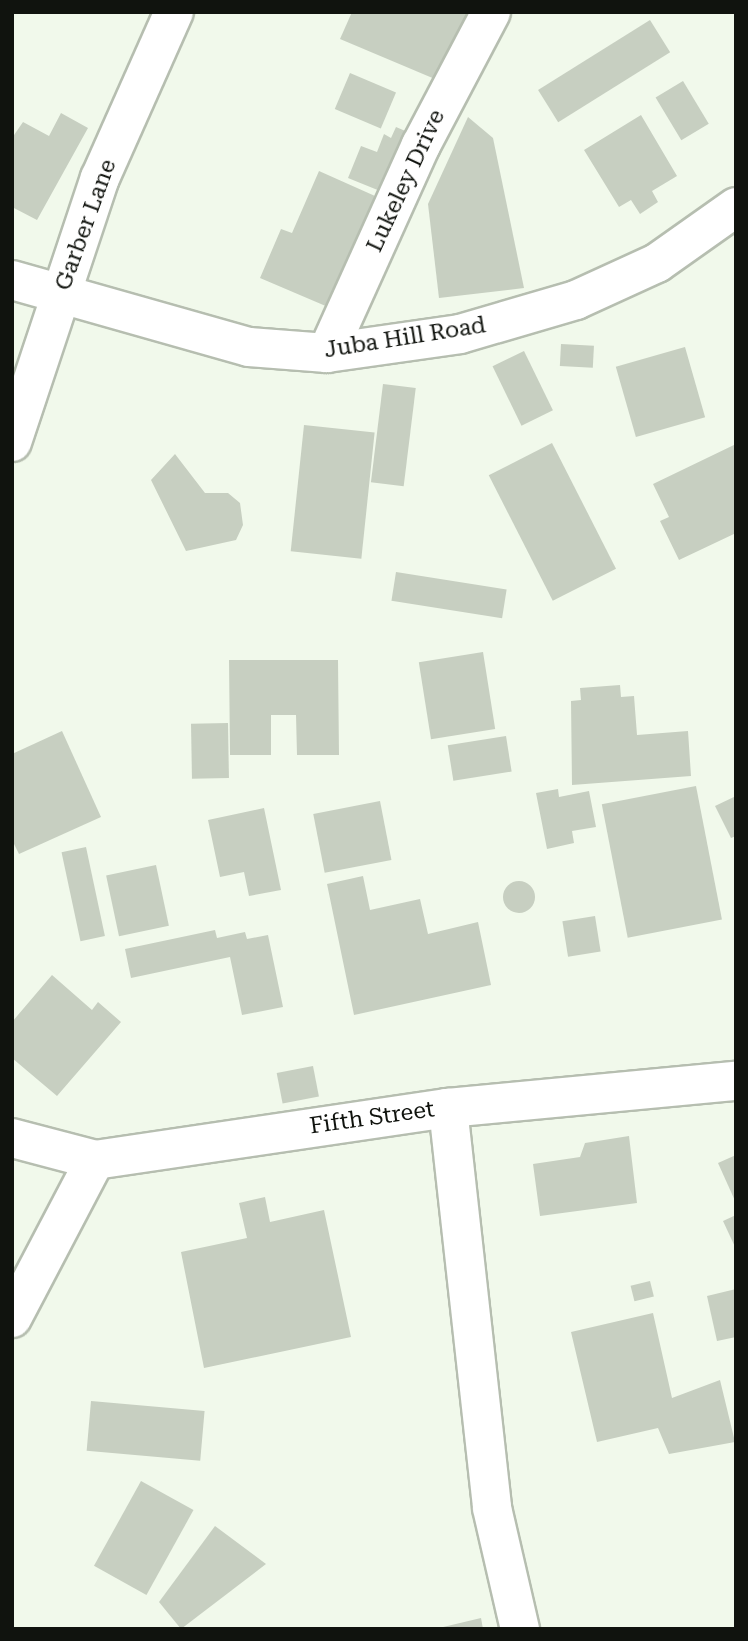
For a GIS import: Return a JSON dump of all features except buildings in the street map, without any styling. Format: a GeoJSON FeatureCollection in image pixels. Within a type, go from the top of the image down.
{"type":"FeatureCollection","features":[{"type":"Feature","properties":{"kind":"street","name":"Garber Lane"},"geometry":{"type":"LineString","coordinates":[[12,442],[100,178],[174,12]]}},
{"type":"Feature","properties":{"kind":"street","name":"Lukeley Drive"},"geometry":{"type":"LineString","coordinates":[[327,353],[421,145],[491,12]]}},
{"type":"Feature","properties":{"kind":"street","name":"Juba Hill Road"},"geometry":{"type":"LineString","coordinates":[[12,280],[249,346],[327,353],[460,334],[576,300],[657,263],[736,206]]}},
{"type":"Feature","properties":{"kind":"street","name":"Fifth Street"},"geometry":{"type":"LineString","coordinates":[[12,1138],[95,1160],[448,1108],[736,1081]]}},
{"type":"Feature","properties":{"kind":"street"},"geometry":{"type":"LineString","coordinates":[[448,1108],[492,1508],[520,1629]]}},
{"type":"Feature","properties":{"kind":"street"},"geometry":{"type":"LineString","coordinates":[[12,1318],[95,1160]]}}]}
